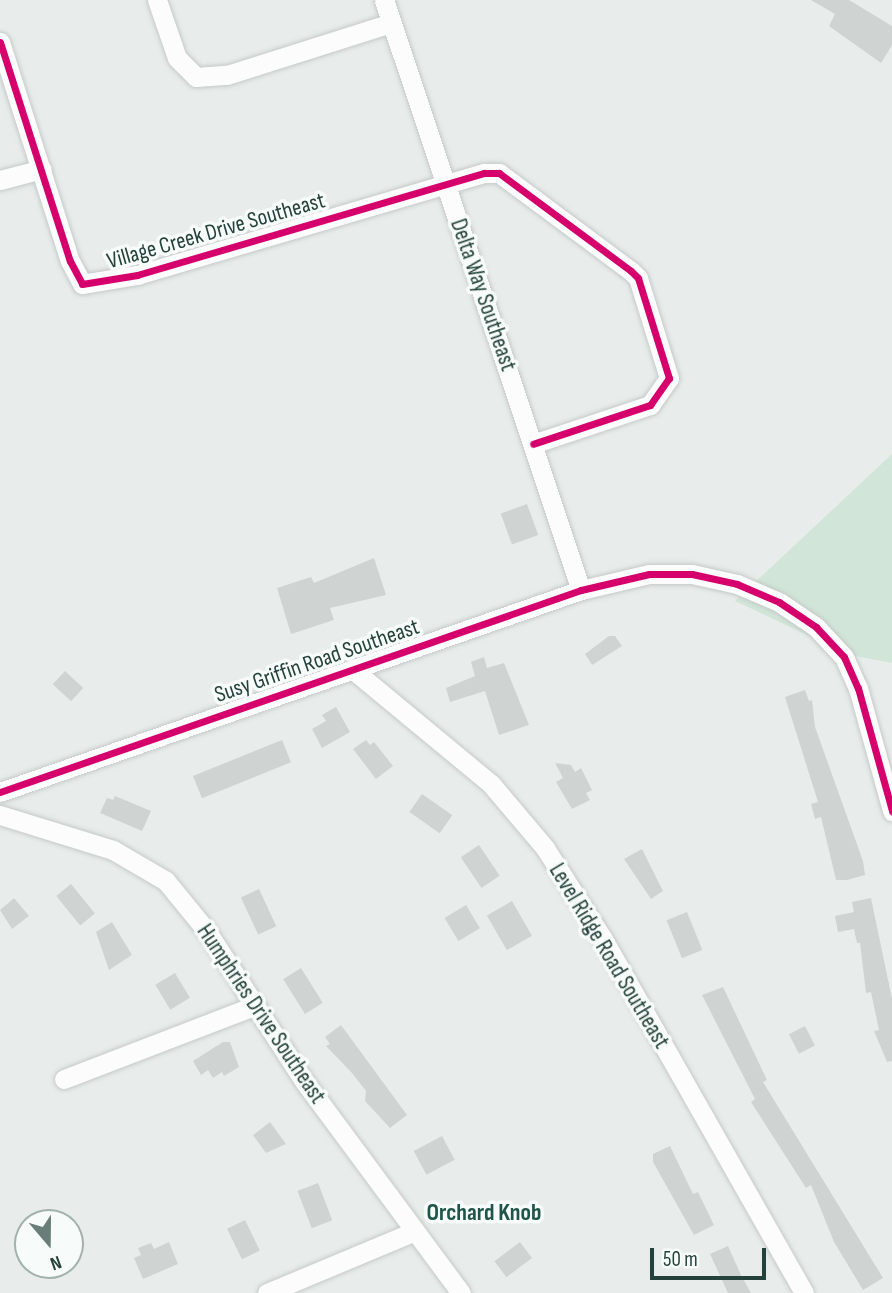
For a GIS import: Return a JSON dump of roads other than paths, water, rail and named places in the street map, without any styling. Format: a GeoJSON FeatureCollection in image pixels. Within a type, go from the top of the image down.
{"type":"FeatureCollection","features":[{"type":"Feature","properties":{"kind":"street"},"geometry":{"type":"LineString","coordinates":[[157,0],[177,58],[196,76],[227,75],[391,23]]}},
{"type":"Feature","properties":{"kind":"street","name":"Delta Way Southeast"},"geometry":{"type":"LineString","coordinates":[[384,0],[581,590]]}},
{"type":"Feature","properties":{"kind":"street","name":"Village Creek Drive Southeast"},"geometry":{"type":"LineString","coordinates":[[0,41],[76,278],[93,285],[446,185]]}},
{"type":"Feature","properties":{"kind":"street"},"geometry":{"type":"LineString","coordinates":[[0,180],[42,169]]}},
{"type":"Feature","properties":{"kind":"street"},"geometry":{"type":"LineString","coordinates":[[446,185],[499,173],[631,271],[638,278],[668,366],[669,378],[650,405],[533,444]]}},
{"type":"Feature","properties":{"kind":"street","name":"Susy Griffin Road Southeast"},"geometry":{"type":"LineString","coordinates":[[0,792],[581,590],[649,574],[692,574],[737,584],[779,602],[816,627],[844,657],[858,688],[892,811]]}},
{"type":"Feature","properties":{"kind":"street","name":"Level Ridge Road Southeast"},"geometry":{"type":"LineString","coordinates":[[352,670],[491,784],[545,848],[603,939],[804,1293]]}},
{"type":"Feature","properties":{"kind":"street","name":"Humphries Drive Southeast"},"geometry":{"type":"LineString","coordinates":[[0,815],[113,850],[166,881],[206,930],[252,1007],[461,1293]]}},
{"type":"Feature","properties":{"kind":"street"},"geometry":{"type":"LineString","coordinates":[[64,1079],[252,1007]]}},
{"type":"Feature","properties":{"kind":"street"},"geometry":{"type":"LineString","coordinates":[[267,1293],[415,1231]]}},
{"type":"Feature","properties":{"kind":"district","name":"Orchard Knob"},"geometry":{"type":"Point","coordinates":[484,1213]}}]}
